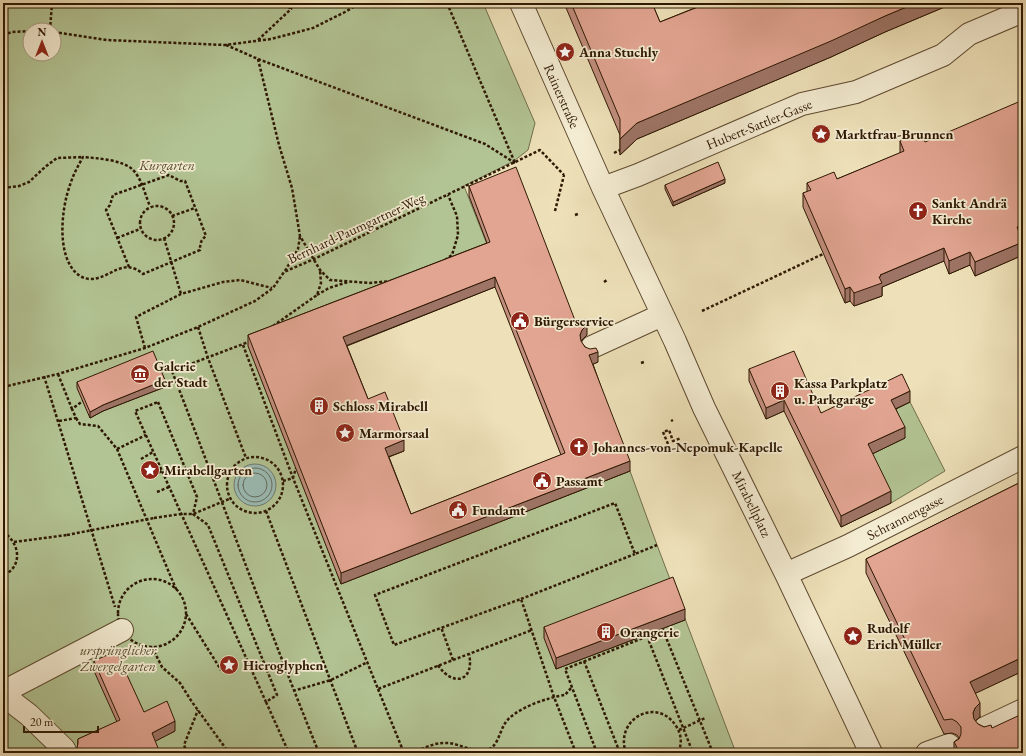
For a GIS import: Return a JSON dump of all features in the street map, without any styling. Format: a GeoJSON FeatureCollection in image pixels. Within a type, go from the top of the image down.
{"type":"FeatureCollection","features":[{"type":"Feature","properties":{"kind":"street","name":"Rainerstraße"},"geometry":{"type":"LineString","coordinates":[[521,3],[603,188]]}},
{"type":"Feature","properties":{"kind":"street","name":"Hubert-Sattler-Gasse"},"geometry":{"type":"LineString","coordinates":[[603,188],[638,175],[802,104],[856,92],[943,55],[969,34],[1023,11]]}},
{"type":"Feature","properties":{"kind":"street","name":"Mirabellplatz"},"geometry":{"type":"LineString","coordinates":[[603,188],[704,408],[786,574],[871,753]]}},
{"type":"Feature","properties":{"kind":"street"},"geometry":{"type":"LineString","coordinates":[[592,346],[662,315]]}},
{"type":"Feature","properties":{"kind":"street","name":"Schrannengasse"},"geometry":{"type":"LineString","coordinates":[[786,574],[855,542],[1023,457]]}},
{"type":"Feature","properties":{"kind":"street"},"geometry":{"type":"LineString","coordinates":[[66,753],[64,749],[29,715],[3,694],[120,623]]}},
{"type":"Feature","properties":{"kind":"street"},"geometry":{"type":"LineString","coordinates":[[985,728],[1023,710]]}},
{"type":"Feature","properties":{"kind":"street"},"geometry":{"type":"LineString","coordinates":[[927,753],[949,745]]}},
{"type":"Feature","properties":{"kind":"path"},"geometry":{"type":"LineString","coordinates":[[51,22],[52,3]]}},
{"type":"Feature","properties":{"kind":"path"},"geometry":{"type":"LineString","coordinates":[[284,3],[291,9]]}},
{"type":"Feature","properties":{"kind":"path"},"geometry":{"type":"LineString","coordinates":[[257,41],[291,9],[292,3]]}},
{"type":"Feature","properties":{"kind":"path"},"geometry":{"type":"LineString","coordinates":[[62,33],[107,40],[225,45],[257,41],[313,28],[360,3]]}},
{"type":"Feature","properties":{"kind":"path"},"geometry":{"type":"LineString","coordinates":[[448,3],[515,164]]}},
{"type":"Feature","properties":{"kind":"path"},"geometry":{"type":"LineString","coordinates":[[3,35],[12,32],[22,31]]}},
{"type":"Feature","properties":{"kind":"path"},"geometry":{"type":"LineString","coordinates":[[225,45],[258,59],[485,144],[515,164]]}},
{"type":"Feature","properties":{"kind":"path"},"geometry":{"type":"LineString","coordinates":[[258,59],[279,145],[292,188],[300,236],[298,250],[284,272]]}},
{"type":"Feature","properties":{"kind":"path","name":"Bernhard-Paumgartner-Weg"},"geometry":{"type":"LineString","coordinates":[[3,387],[44,376],[58,374],[145,348],[198,327],[255,301],[273,288],[284,272],[515,164],[540,150],[564,174],[555,211]]}},
{"type":"Feature","properties":{"kind":"path"},"geometry":{"type":"LineString","coordinates":[[83,157],[70,185],[65,205],[63,244],[65,257],[73,271],[81,277],[88,279],[129,267],[143,274],[200,250],[200,244],[206,236],[185,182],[180,182],[169,175],[113,195],[110,205],[106,210],[129,267]]}},
{"type":"Feature","properties":{"kind":"path"},"geometry":{"type":"LineString","coordinates":[[3,188],[19,186],[29,182],[57,158],[97,158],[124,164],[132,168],[141,184],[150,206]]}},
{"type":"Feature","properties":{"kind":"path"},"geometry":{"type":"LineString","coordinates":[[440,264],[452,255],[458,235],[457,216],[448,195]]}},
{"type":"Feature","properties":{"kind":"path"},"geometry":{"type":"LineString","coordinates":[[150,206],[160,206],[166,208],[174,221],[172,231],[164,238],[159,240],[148,238],[140,229],[140,218],[145,209],[150,206]]}},
{"type":"Feature","properties":{"kind":"path"},"geometry":{"type":"LineString","coordinates":[[172,216],[195,208]]}},
{"type":"Feature","properties":{"kind":"path"},"geometry":{"type":"LineString","coordinates":[[118,238],[140,229]]}},
{"type":"Feature","properties":{"kind":"path"},"geometry":{"type":"LineString","coordinates":[[300,236],[320,270],[330,280],[370,283],[392,281]]}},
{"type":"Feature","properties":{"kind":"path"},"geometry":{"type":"LineString","coordinates":[[164,238],[181,294]]}},
{"type":"Feature","properties":{"kind":"path"},"geometry":{"type":"LineString","coordinates":[[702,311],[823,254]]}},
{"type":"Feature","properties":{"kind":"path"},"geometry":{"type":"LineString","coordinates":[[317,295],[321,283],[320,270]]}},
{"type":"Feature","properties":{"kind":"path"},"geometry":{"type":"LineString","coordinates":[[145,348],[136,317],[181,294],[223,282],[240,280],[273,288]]}},
{"type":"Feature","properties":{"kind":"path"},"geometry":{"type":"LineString","coordinates":[[268,330],[317,295],[329,288],[349,282]]}},
{"type":"Feature","properties":{"kind":"path"},"geometry":{"type":"LineString","coordinates":[[198,327],[208,358],[246,458]]}},
{"type":"Feature","properties":{"kind":"path"},"geometry":{"type":"LineString","coordinates":[[256,338],[243,345],[172,372],[318,753]]}},
{"type":"Feature","properties":{"kind":"path"},"geometry":{"type":"LineString","coordinates":[[243,345],[293,478],[404,753]]}},
{"type":"Feature","properties":{"kind":"path"},"geometry":{"type":"LineString","coordinates":[[58,374],[72,409],[80,424],[98,426],[117,449],[176,589],[183,600],[186,613],[221,670]]}},
{"type":"Feature","properties":{"kind":"path"},"geometry":{"type":"LineString","coordinates":[[44,376],[120,623],[135,643],[152,648],[165,645],[176,638],[184,626],[186,613]]}},
{"type":"Feature","properties":{"kind":"path"},"geometry":{"type":"LineString","coordinates":[[72,409],[83,401]]}},
{"type":"Feature","properties":{"kind":"path"},"geometry":{"type":"LineString","coordinates":[[193,514],[197,497],[158,402],[135,411],[289,753]]}},
{"type":"Feature","properties":{"kind":"path"},"geometry":{"type":"LineString","coordinates":[[59,421],[76,418]]}},
{"type":"Feature","properties":{"kind":"path"},"geometry":{"type":"LineString","coordinates":[[668,444],[663,432],[669,430],[673,441],[681,438]]}},
{"type":"Feature","properties":{"kind":"path"},"geometry":{"type":"LineString","coordinates":[[117,449],[146,435]]}},
{"type":"Feature","properties":{"kind":"path"},"geometry":{"type":"LineString","coordinates":[[141,459],[153,452]]}},
{"type":"Feature","properties":{"kind":"path"},"geometry":{"type":"LineString","coordinates":[[254,457],[263,458],[270,461],[276,466],[283,481],[283,490],[280,499],[274,506],[266,511],[258,513],[250,513],[235,505],[230,499],[226,487],[228,474],[232,467],[246,458],[254,457]]}},
{"type":"Feature","properties":{"kind":"path"},"geometry":{"type":"LineString","coordinates":[[293,478],[296,468]]}},
{"type":"Feature","properties":{"kind":"path"},"geometry":{"type":"LineString","coordinates":[[150,477],[162,471]]}},
{"type":"Feature","properties":{"kind":"path"},"geometry":{"type":"LineString","coordinates":[[283,481],[293,478]]}},
{"type":"Feature","properties":{"kind":"path"},"geometry":{"type":"LineString","coordinates":[[157,492],[169,486]]}},
{"type":"Feature","properties":{"kind":"path"},"geometry":{"type":"LineString","coordinates":[[14,542],[67,535],[154,518],[193,514],[230,499]]}},
{"type":"Feature","properties":{"kind":"path"},"geometry":{"type":"LineString","coordinates":[[635,554],[615,503],[375,595],[394,645],[520,599],[635,554],[656,545]]}},
{"type":"Feature","properties":{"kind":"path"},"geometry":{"type":"LineString","coordinates":[[266,511],[358,753]]}},
{"type":"Feature","properties":{"kind":"path"},"geometry":{"type":"LineString","coordinates":[[193,514],[208,525],[277,695],[266,702]]}},
{"type":"Feature","properties":{"kind":"path"},"geometry":{"type":"LineString","coordinates":[[3,532],[14,542],[18,558],[13,569],[3,576]]}},
{"type":"Feature","properties":{"kind":"path"},"geometry":{"type":"LineString","coordinates":[[120,623],[121,600],[131,587],[146,580],[162,581],[176,589]]}},
{"type":"Feature","properties":{"kind":"path"},"geometry":{"type":"LineString","coordinates":[[520,599],[554,697],[576,753]]}},
{"type":"Feature","properties":{"kind":"path"},"geometry":{"type":"LineString","coordinates":[[441,627],[454,660]]}},
{"type":"Feature","properties":{"kind":"path"},"geometry":{"type":"LineString","coordinates":[[378,689],[532,630]]}},
{"type":"Feature","properties":{"kind":"path"},"geometry":{"type":"LineString","coordinates":[[597,753],[565,669],[663,630],[713,753]]}},
{"type":"Feature","properties":{"kind":"path"},"geometry":{"type":"LineString","coordinates":[[647,636],[693,753]]}},
{"type":"Feature","properties":{"kind":"path"},"geometry":{"type":"LineString","coordinates":[[152,648],[162,667],[180,683],[229,753]]}},
{"type":"Feature","properties":{"kind":"path"},"geometry":{"type":"LineString","coordinates":[[438,666],[442,672],[451,679],[459,679],[467,674],[471,669],[470,654]]}},
{"type":"Feature","properties":{"kind":"path"},"geometry":{"type":"LineString","coordinates":[[584,661],[623,753]]}},
{"type":"Feature","properties":{"kind":"path"},"geometry":{"type":"LineString","coordinates":[[294,691],[331,680],[368,662]]}},
{"type":"Feature","properties":{"kind":"path"},"geometry":{"type":"LineString","coordinates":[[412,753],[434,744],[446,742],[487,752],[496,743],[504,724],[510,717],[520,710],[554,697],[566,695],[572,687]]}},
{"type":"Feature","properties":{"kind":"path"},"geometry":{"type":"LineString","coordinates":[[188,753],[184,745],[198,710]]}},
{"type":"Feature","properties":{"kind":"path"},"geometry":{"type":"LineString","coordinates":[[623,753],[624,732],[629,724],[637,717],[646,713],[660,714],[673,722],[679,730],[681,738],[678,753]]}},
{"type":"Feature","properties":{"kind":"path"},"geometry":{"type":"LineString","coordinates":[[679,730],[705,718]]}},
{"type":"Feature","properties":{"kind":"green space","name":"Mirabellgarten"},"geometry":{"type":"Polygon","coordinates":[[[3,3],[483,3],[535,123],[528,150],[514,161],[464,186],[490,252],[249,346],[341,583],[630,471],[736,753],[3,753],[3,3]]]}},
{"type":"Feature","properties":{"kind":"green space"},"geometry":{"type":"Polygon","coordinates":[[[910,402],[945,471],[891,503],[868,456],[891,411],[910,402]]]}},
{"type":"Feature","properties":{"kind":"water"},"geometry":{"type":"Polygon","coordinates":[[[251,464],[259,464],[270,470],[276,481],[276,489],[270,500],[259,506],[251,506],[240,500],[234,489],[234,481],[240,470],[251,464]]]}},
{"type":"Feature","properties":{"kind":"building"},"geometry":{"type":"Polygon","coordinates":[[[571,3],[652,3],[660,22],[703,5],[702,3],[916,3],[831,41],[637,123],[620,139],[620,119],[571,3]]]}},
{"type":"Feature","properties":{"kind":"building","name":"Sankt Andrä Kirche"},"geometry":{"type":"Polygon","coordinates":[[[1023,100],[1023,225],[1017,227],[1023,242],[975,262],[970,252],[949,261],[944,248],[880,275],[881,276],[879,277],[882,283],[854,293],[850,287],[845,289],[803,193],[811,190],[807,183],[834,172],[837,179],[904,151],[900,141],[921,132],[925,142],[1023,100]]]}},
{"type":"Feature","properties":{"kind":"building"},"geometry":{"type":"Polygon","coordinates":[[[718,162],[725,179],[673,202],[665,185],[718,162]]]}},
{"type":"Feature","properties":{"kind":"building","name":"Schloss Mirabell"},"geometry":{"type":"Polygon","coordinates":[[[516,167],[576,323],[585,319],[587,325],[582,330],[580,335],[581,341],[585,347],[590,349],[596,348],[598,352],[589,355],[630,461],[341,573],[248,335],[490,242],[469,186],[516,167]],[[495,277],[343,337],[368,399],[385,392],[404,440],[385,448],[411,514],[565,453],[495,277]]]}},
{"type":"Feature","properties":{"kind":"building"},"geometry":{"type":"Polygon","coordinates":[[[153,351],[165,380],[103,405],[90,412],[77,382],[153,351]]]}},
{"type":"Feature","properties":{"kind":"building"},"geometry":{"type":"Polygon","coordinates":[[[794,351],[821,413],[902,374],[910,391],[891,400],[905,427],[868,444],[891,491],[841,516],[784,400],[766,408],[749,369],[794,351]]]}},
{"type":"Feature","properties":{"kind":"building"},"geometry":{"type":"Polygon","coordinates":[[[1023,481],[1023,657],[970,682],[980,703],[975,708],[973,713],[974,719],[978,724],[984,727],[991,725],[992,728],[1020,715],[1023,721],[1023,753],[960,753],[954,742],[959,739],[961,727],[952,719],[944,720],[866,559],[1023,481]]]}},
{"type":"Feature","properties":{"kind":"building","name":"Orangerie"},"geometry":{"type":"Polygon","coordinates":[[[673,577],[685,609],[556,658],[544,627],[673,577]]]}},
{"type":"Feature","properties":{"kind":"building"},"geometry":{"type":"Polygon","coordinates":[[[116,651],[144,712],[167,701],[175,721],[152,733],[158,748],[146,753],[116,753],[114,750],[106,753],[79,753],[77,748],[78,739],[120,720],[94,661],[116,651]]]}},
{"type":"Feature","properties":{"kind":"place","name":"Anna Stuchly"},"geometry":{"type":"Point","coordinates":[565,52]}},
{"type":"Feature","properties":{"kind":"place","name":"Marktfrau-Brunnen"},"geometry":{"type":"Point","coordinates":[821,134]}},
{"type":"Feature","properties":{"kind":"place","name":"Sankt Andrä Kirche"},"geometry":{"type":"Point","coordinates":[918,211]}},
{"type":"Feature","properties":{"kind":"place","name":"Bürgerservice"},"geometry":{"type":"Point","coordinates":[520,321]}},
{"type":"Feature","properties":{"kind":"place","name":"Galerie der Stadt"},"geometry":{"type":"Point","coordinates":[140,374]}},
{"type":"Feature","properties":{"kind":"place","name":"Kassa Parkplatz u. Parkgarage"},"geometry":{"type":"Point","coordinates":[780,391]}},
{"type":"Feature","properties":{"kind":"place","name":"Schloss Mirabell"},"geometry":{"type":"Point","coordinates":[319,406]}},
{"type":"Feature","properties":{"kind":"place","name":"Marmorsaal"},"geometry":{"type":"Point","coordinates":[345,433]}},
{"type":"Feature","properties":{"kind":"place","name":"Johannes-von-Nepomuk-Kapelle"},"geometry":{"type":"Point","coordinates":[579,447]}},
{"type":"Feature","properties":{"kind":"place","name":"Mirabellgarten"},"geometry":{"type":"Point","coordinates":[150,470]}},
{"type":"Feature","properties":{"kind":"place","name":"Passamt"},"geometry":{"type":"Point","coordinates":[542,481]}},
{"type":"Feature","properties":{"kind":"place","name":"Fundamt"},"geometry":{"type":"Point","coordinates":[458,510]}},
{"type":"Feature","properties":{"kind":"place","name":"Orangerie"},"geometry":{"type":"Point","coordinates":[606,632]}},
{"type":"Feature","properties":{"kind":"place","name":"Rudolf Erich Müller"},"geometry":{"type":"Point","coordinates":[853,636]}},
{"type":"Feature","properties":{"kind":"place","name":"Hieroglyphen"},"geometry":{"type":"Point","coordinates":[229,665]}},
{"type":"Feature","properties":{"kind":"park label","name":"Kurgarten"},"geometry":{"type":"Point","coordinates":[167,165]}},
{"type":"Feature","properties":{"kind":"park label","name":"ursprünglicher Zwergelgarten"},"geometry":{"type":"Point","coordinates":[118,658]}}]}
